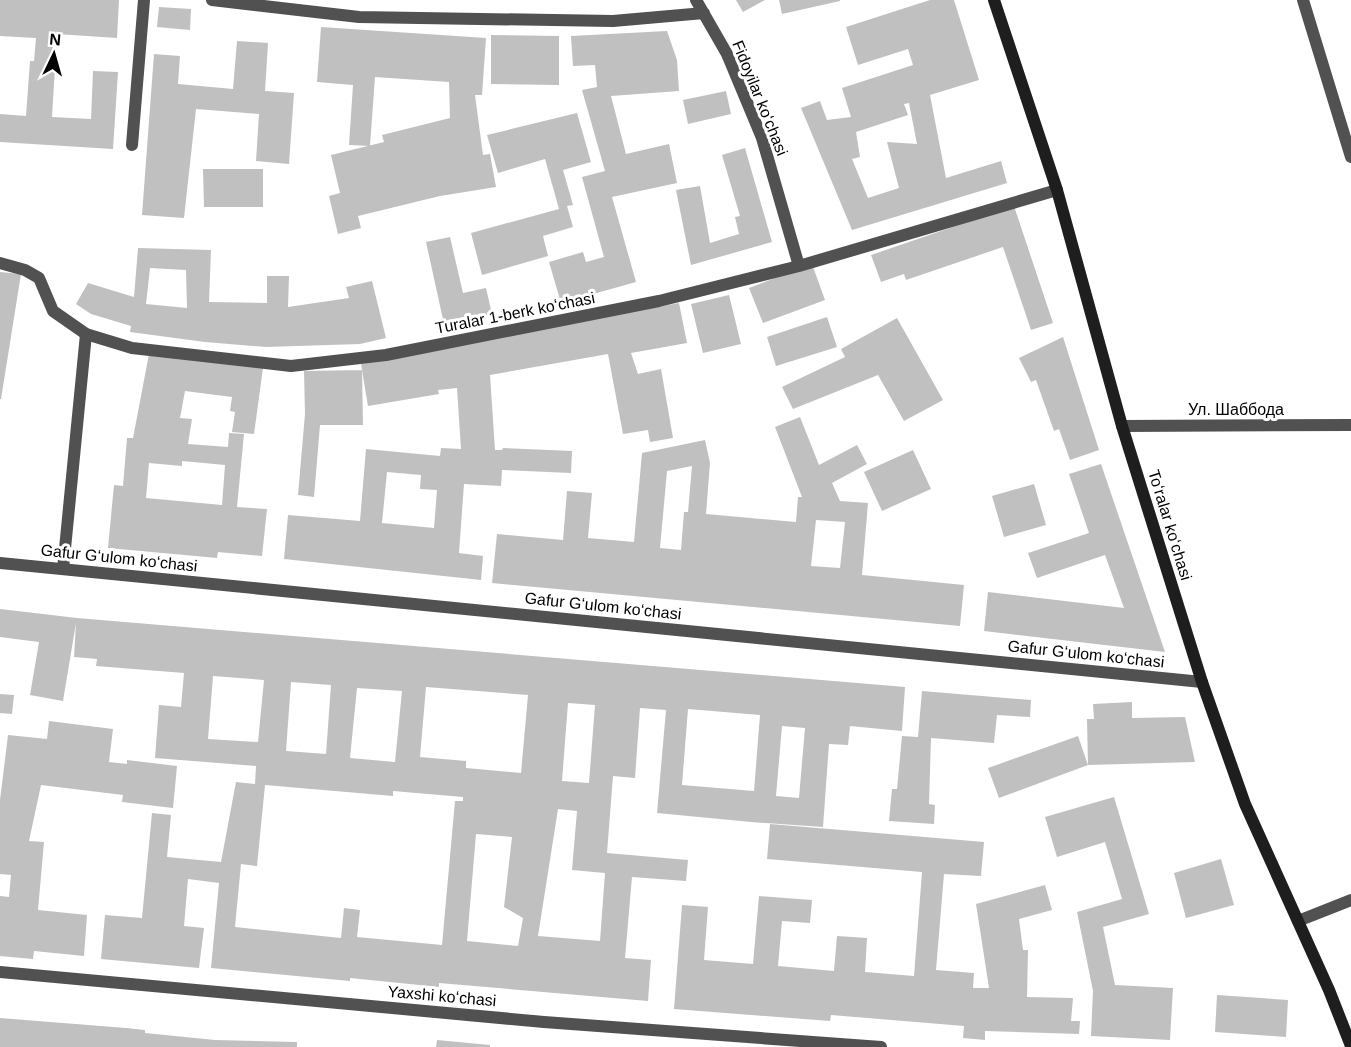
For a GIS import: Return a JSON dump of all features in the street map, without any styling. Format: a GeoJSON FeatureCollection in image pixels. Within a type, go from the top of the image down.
{"type":"FeatureCollection","features":[{"type":"Feature","properties":{"kind":"main road","name":"Toʻralar koʻchasi"},"geometry":{"type":"LineString","coordinates":[[994,0],[1058,190],[1122,426],[1202,682],[1245,804],[1351,1046]]}},
{"type":"Feature","properties":{"kind":"street"},"geometry":{"type":"LineString","coordinates":[[132,145],[144,0]]}},
{"type":"Feature","properties":{"kind":"street"},"geometry":{"type":"LineString","coordinates":[[212,0],[359,17],[614,21],[704,13]]}},
{"type":"Feature","properties":{"kind":"street","name":"Fidoyilar koʻchasi"},"geometry":{"type":"LineString","coordinates":[[696,0],[727,54],[762,138],[798,266]]}},
{"type":"Feature","properties":{"kind":"street"},"geometry":{"type":"LineString","coordinates":[[1303,0],[1351,157]]}},
{"type":"Feature","properties":{"kind":"street","name":"Turalar 1-berk koʻchasi"},"geometry":{"type":"LineString","coordinates":[[0,263],[25,270],[39,278],[53,311],[87,334],[132,348],[291,366],[386,355],[659,301],[798,266],[1058,190]]}},
{"type":"Feature","properties":{"kind":"street"},"geometry":{"type":"LineString","coordinates":[[63,569],[87,334]]}},
{"type":"Feature","properties":{"kind":"street","name":"Ул. Шаббода"},"geometry":{"type":"LineString","coordinates":[[1122,426],[1351,425]]}},
{"type":"Feature","properties":{"kind":"street","name":"Gafur Gʻulom koʻchasi"},"geometry":{"type":"LineString","coordinates":[[0,563],[1202,682]]}},
{"type":"Feature","properties":{"kind":"street"},"geometry":{"type":"LineString","coordinates":[[1298,921],[1351,900]]}},
{"type":"Feature","properties":{"kind":"street","name":"Yaxshi koʻchasi"},"geometry":{"type":"LineString","coordinates":[[0,972],[544,1022],[881,1047]]}},
{"type":"Feature","properties":{"kind":"building"},"geometry":{"type":"Polygon","coordinates":[[[0,0],[119,0],[117,38],[57,34],[52,117],[91,119],[93,71],[118,72],[113,149],[0,142],[0,114],[26,116],[30,61],[34,61],[36,38],[0,36],[0,0]]]}},
{"type":"Feature","properties":{"kind":"building"},"geometry":{"type":"Polygon","coordinates":[[[736,0],[765,0],[743,12],[736,0]]]}},
{"type":"Feature","properties":{"kind":"building"},"geometry":{"type":"Polygon","coordinates":[[[779,0],[840,0],[840,1],[782,14],[779,0]]]}},
{"type":"Feature","properties":{"kind":"building"},"geometry":{"type":"Polygon","coordinates":[[[930,0],[954,0],[979,80],[930,95],[946,178],[1001,161],[1007,183],[852,230],[801,108],[820,101],[827,120],[851,117],[842,88],[913,65],[908,49],[858,65],[846,27],[930,0]],[[909,103],[904,104],[908,115],[856,132],[860,157],[852,159],[868,198],[899,188],[887,142],[917,144],[909,103]]]}},
{"type":"Feature","properties":{"kind":"building"},"geometry":{"type":"Polygon","coordinates":[[[159,7],[191,9],[190,30],[157,27],[159,7]]]}},
{"type":"Feature","properties":{"kind":"building"},"geometry":{"type":"Polygon","coordinates":[[[321,27],[486,38],[482,95],[475,95],[483,155],[490,154],[496,187],[440,196],[358,216],[361,228],[338,234],[329,196],[340,193],[331,155],[368,146],[349,145],[353,85],[317,82],[321,27]],[[375,77],[370,145],[384,142],[382,135],[450,118],[449,82],[375,77]]]}},
{"type":"Feature","properties":{"kind":"building"},"geometry":{"type":"Polygon","coordinates":[[[667,31],[677,60],[679,91],[611,96],[626,154],[669,144],[677,183],[612,197],[636,282],[561,303],[549,262],[583,252],[586,262],[604,257],[582,177],[605,171],[582,90],[597,87],[595,65],[573,66],[571,36],[667,31]]]}},
{"type":"Feature","properties":{"kind":"building"},"geometry":{"type":"Polygon","coordinates":[[[491,35],[559,36],[559,85],[491,84],[491,35]]]}},
{"type":"Feature","properties":{"kind":"building"},"geometry":{"type":"Polygon","coordinates":[[[237,41],[268,43],[265,91],[294,93],[289,164],[256,161],[259,114],[196,109],[184,218],[142,215],[154,54],[180,56],[178,84],[233,89],[237,41]]]}},
{"type":"Feature","properties":{"kind":"building"},"geometry":{"type":"Polygon","coordinates":[[[726,91],[731,114],[688,124],[683,100],[726,91]]]}},
{"type":"Feature","properties":{"kind":"building"},"geometry":{"type":"Polygon","coordinates":[[[577,113],[591,162],[563,170],[573,205],[567,206],[573,227],[543,236],[548,256],[482,275],[471,233],[559,209],[545,159],[498,173],[487,135],[577,113]]]}},
{"type":"Feature","properties":{"kind":"building"},"geometry":{"type":"Polygon","coordinates":[[[745,148],[772,242],[691,265],[676,190],[700,186],[710,243],[739,234],[735,217],[740,216],[722,155],[745,148]]]}},
{"type":"Feature","properties":{"kind":"building"},"geometry":{"type":"Polygon","coordinates":[[[203,169],[263,169],[263,207],[204,207],[203,169]]]}},
{"type":"Feature","properties":{"kind":"building"},"geometry":{"type":"Polygon","coordinates":[[[1014,206],[1053,323],[1031,330],[1003,247],[906,280],[904,274],[881,282],[871,255],[1014,206]]]}},
{"type":"Feature","properties":{"kind":"building"},"geometry":{"type":"Polygon","coordinates":[[[450,237],[463,293],[486,288],[492,314],[444,324],[426,242],[450,237]]]}},
{"type":"Feature","properties":{"kind":"building"},"geometry":{"type":"Polygon","coordinates":[[[138,248],[211,250],[209,302],[267,303],[267,276],[289,276],[288,307],[349,298],[346,287],[372,281],[386,338],[360,344],[266,347],[205,342],[130,332],[131,326],[91,314],[76,304],[88,283],[134,297],[138,248]],[[150,268],[146,304],[187,308],[186,270],[150,268]]]}},
{"type":"Feature","properties":{"kind":"building"},"geometry":{"type":"Polygon","coordinates":[[[812,264],[825,300],[763,323],[749,288],[812,264]]]}},
{"type":"Feature","properties":{"kind":"building"},"geometry":{"type":"Polygon","coordinates":[[[0,272],[21,274],[1,399],[0,399],[0,272]]]}},
{"type":"Feature","properties":{"kind":"building"},"geometry":{"type":"Polygon","coordinates":[[[729,295],[741,344],[703,353],[691,304],[729,295]]]}},
{"type":"Feature","properties":{"kind":"building"},"geometry":{"type":"Polygon","coordinates":[[[679,303],[687,343],[631,353],[638,374],[661,369],[673,438],[650,442],[648,430],[623,434],[608,354],[490,375],[495,450],[503,448],[572,451],[571,473],[502,470],[501,486],[464,484],[459,553],[483,556],[481,580],[284,559],[288,515],[360,521],[366,449],[440,456],[441,448],[461,449],[457,388],[438,390],[439,394],[368,406],[361,364],[679,303]],[[387,472],[382,523],[434,528],[437,490],[420,489],[421,475],[387,472]]]}},
{"type":"Feature","properties":{"kind":"building"},"geometry":{"type":"Polygon","coordinates":[[[827,317],[837,347],[776,366],[767,337],[827,317]]]}},
{"type":"Feature","properties":{"kind":"building"},"geometry":{"type":"Polygon","coordinates":[[[897,318],[943,400],[904,421],[878,375],[793,409],[782,387],[845,357],[841,349],[897,318]]]}},
{"type":"Feature","properties":{"kind":"building"},"geometry":{"type":"Polygon","coordinates":[[[1063,337],[1099,450],[1070,460],[1059,429],[1054,431],[1036,380],[1031,382],[1019,358],[1063,337]]]}},
{"type":"Feature","properties":{"kind":"building"},"geometry":{"type":"Polygon","coordinates":[[[149,354],[263,368],[254,434],[232,432],[235,412],[230,411],[232,397],[185,391],[180,418],[192,419],[188,444],[228,447],[229,433],[244,434],[237,507],[267,509],[262,556],[218,552],[217,558],[108,548],[114,485],[123,486],[127,438],[133,438],[149,354]],[[182,461],[182,466],[149,463],[146,498],[222,505],[225,465],[182,461]]]}},
{"type":"Feature","properties":{"kind":"building"},"geometry":{"type":"Polygon","coordinates":[[[362,370],[363,425],[320,425],[314,497],[298,495],[305,414],[304,371],[362,370]]]}},
{"type":"Feature","properties":{"kind":"building"},"geometry":{"type":"Polygon","coordinates":[[[800,417],[819,465],[857,445],[867,464],[832,483],[840,501],[868,503],[862,575],[964,585],[960,626],[492,583],[497,534],[563,540],[567,491],[592,493],[588,538],[634,542],[642,453],[705,440],[710,463],[706,514],[796,522],[798,497],[802,497],[775,427],[800,417]],[[692,466],[667,471],[660,548],[681,550],[684,512],[688,512],[692,466]],[[816,520],[811,566],[840,568],[845,522],[816,520]]]}},
{"type":"Feature","properties":{"kind":"building"},"geometry":{"type":"Polygon","coordinates":[[[913,450],[931,489],[882,511],[864,472],[913,450]]]}},
{"type":"Feature","properties":{"kind":"building"},"geometry":{"type":"Polygon","coordinates":[[[1101,464],[1165,652],[984,631],[988,592],[1124,608],[1105,555],[1037,578],[1028,553],[1089,533],[1069,474],[1101,464]]]}},
{"type":"Feature","properties":{"kind":"building"},"geometry":{"type":"Polygon","coordinates":[[[1034,484],[1046,525],[1004,537],[992,496],[1034,484]]]}},
{"type":"Feature","properties":{"kind":"building"},"geometry":{"type":"Polygon","coordinates":[[[0,609],[77,618],[905,687],[902,731],[850,726],[848,745],[829,744],[823,827],[751,822],[657,813],[666,710],[640,708],[635,778],[613,776],[607,853],[688,860],[686,881],[632,877],[625,958],[651,960],[648,1001],[439,983],[439,987],[350,978],[350,981],[211,968],[219,883],[188,879],[184,926],[204,928],[199,968],[101,959],[105,915],[142,918],[152,813],[171,815],[167,857],[221,862],[236,782],[255,784],[256,766],[155,758],[159,705],[181,707],[184,673],[96,666],[97,659],[74,657],[76,623],[63,701],[30,695],[39,642],[0,637],[0,609]],[[213,676],[208,739],[258,742],[264,680],[213,676]],[[291,682],[286,751],[326,754],[331,685],[291,682]],[[426,687],[420,757],[466,761],[466,768],[521,773],[528,695],[426,687]],[[357,688],[350,758],[395,762],[402,691],[357,688]],[[568,703],[562,781],[589,783],[595,705],[568,703]],[[688,709],[682,785],[754,791],[760,715],[688,709]],[[782,726],[776,796],[799,798],[805,728],[782,726]],[[265,785],[257,866],[241,864],[235,927],[341,938],[344,908],[360,910],[357,937],[442,945],[455,801],[463,801],[463,797],[393,791],[393,796],[265,785]],[[558,809],[538,936],[600,941],[605,873],[572,870],[577,811],[558,809]],[[476,834],[467,941],[518,946],[523,918],[504,907],[512,837],[476,834]]]}},
{"type":"Feature","properties":{"kind":"building"},"geometry":{"type":"Polygon","coordinates":[[[922,691],[1031,700],[1030,717],[997,715],[994,743],[931,738],[929,804],[935,805],[934,824],[889,821],[892,789],[897,789],[902,736],[918,737],[922,691]]]}},
{"type":"Feature","properties":{"kind":"building"},"geometry":{"type":"Polygon","coordinates":[[[0,694],[14,695],[12,714],[0,713],[0,694]]]}},
{"type":"Feature","properties":{"kind":"building"},"geometry":{"type":"Polygon","coordinates":[[[1132,702],[1132,718],[1185,717],[1195,762],[1088,765],[1087,719],[1094,719],[1093,704],[1132,702]]]}},
{"type":"Feature","properties":{"kind":"building"},"geometry":{"type":"Polygon","coordinates":[[[49,721],[113,729],[109,762],[127,764],[127,760],[177,766],[173,808],[122,802],[123,795],[41,785],[29,841],[44,842],[38,910],[87,915],[84,956],[34,951],[33,959],[0,956],[0,896],[9,897],[11,875],[0,874],[0,800],[8,735],[47,739],[49,721]]]}},
{"type":"Feature","properties":{"kind":"building"},"geometry":{"type":"Polygon","coordinates":[[[1078,736],[1088,765],[999,798],[988,768],[1078,736]]]}},
{"type":"Feature","properties":{"kind":"building"},"geometry":{"type":"Polygon","coordinates":[[[1114,797],[1149,914],[1103,927],[1115,985],[1173,988],[1170,1040],[1091,1036],[1093,991],[1077,912],[1122,899],[1105,842],[1057,857],[1045,817],[1114,797]]]}},
{"type":"Feature","properties":{"kind":"building"},"geometry":{"type":"Polygon","coordinates":[[[770,824],[984,842],[981,876],[944,874],[936,970],[974,973],[973,988],[989,988],[976,904],[1045,885],[1052,910],[1019,919],[1023,950],[1028,950],[1027,997],[1073,998],[1071,1021],[1080,1021],[1079,1034],[985,1031],[985,1040],[963,1038],[964,1026],[831,1015],[830,1021],[674,1009],[682,905],[708,907],[704,960],[753,964],[759,896],[812,900],[810,923],[782,921],[778,966],[834,971],[837,936],[867,938],[865,972],[914,976],[922,872],[767,859],[770,824]]]}},
{"type":"Feature","properties":{"kind":"building"},"geometry":{"type":"Polygon","coordinates":[[[1221,859],[1234,905],[1186,918],[1174,873],[1221,859]]]}},
{"type":"Feature","properties":{"kind":"building"},"geometry":{"type":"Polygon","coordinates":[[[1217,995],[1288,1000],[1286,1037],[1215,1032],[1217,995]]]}},
{"type":"Feature","properties":{"kind":"building"},"geometry":{"type":"Polygon","coordinates":[[[0,1018],[126,1028],[145,1030],[145,1033],[215,1040],[297,1042],[297,1047],[0,1047],[0,1018]]]}},
{"type":"Feature","properties":{"kind":"building"},"geometry":{"type":"Polygon","coordinates":[[[437,1040],[490,1045],[490,1047],[436,1047],[437,1040]]]}}]}
